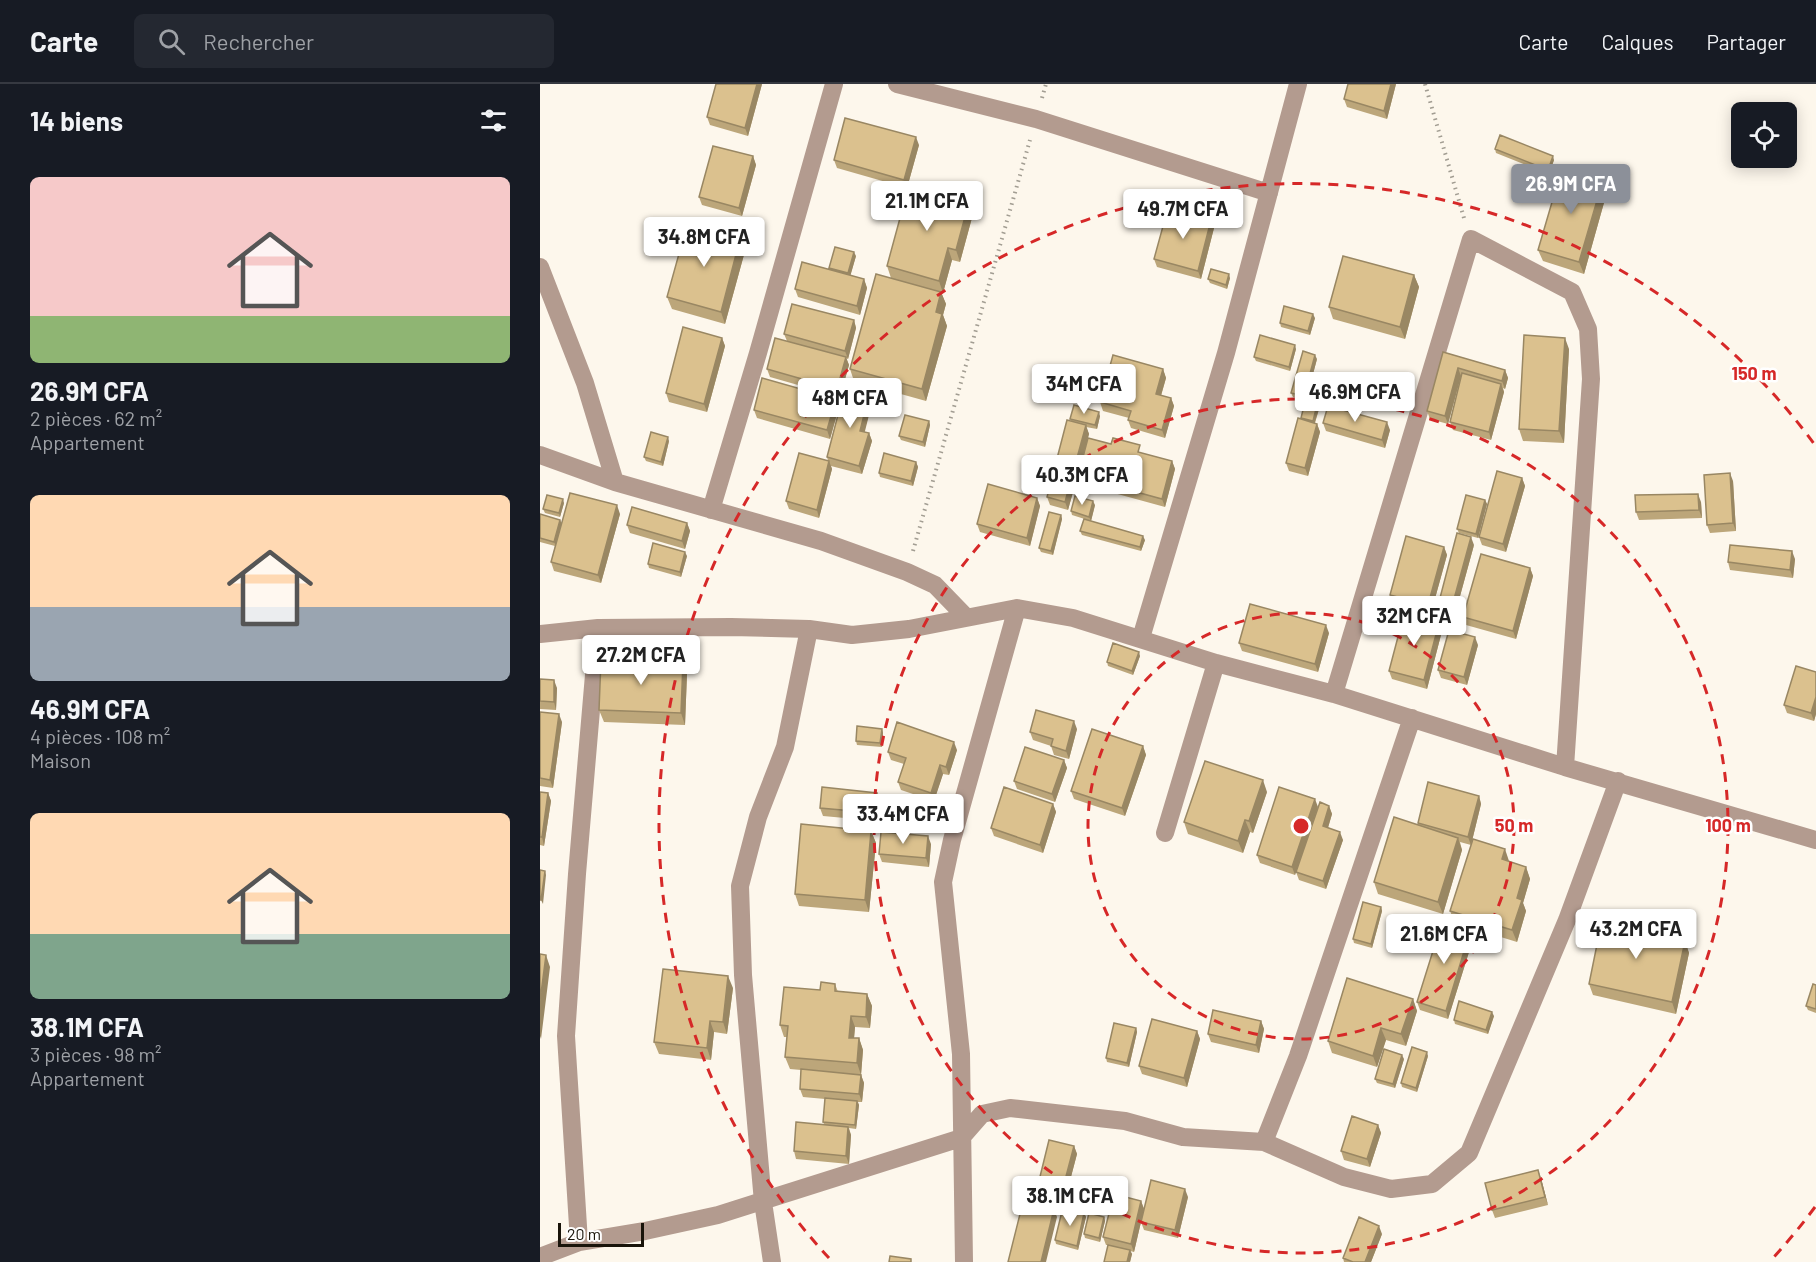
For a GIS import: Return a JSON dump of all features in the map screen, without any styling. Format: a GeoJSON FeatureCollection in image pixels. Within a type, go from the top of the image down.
{"type":"FeatureCollection","features":[{"type":"Feature","properties":{"kind":"street"},"geometry":{"type":"LineString","coordinates":[[711,510],[834,84]]}},
{"type":"Feature","properties":{"kind":"street"},"geometry":{"type":"LineString","coordinates":[[897,84],[1036,119],[1269,193]]}},
{"type":"Feature","properties":{"kind":"street"},"geometry":{"type":"LineString","coordinates":[[1141,638],[1226,352],[1298,84]]}},
{"type":"Feature","properties":{"kind":"street"},"geometry":{"type":"LineString","coordinates":[[1334,694],[1471,238],[1572,292],[1588,328],[1591,379],[1565,767]]}},
{"type":"Feature","properties":{"kind":"street"},"geometry":{"type":"LineString","coordinates":[[540,267],[585,383],[615,483]]}},
{"type":"Feature","properties":{"kind":"street"},"geometry":{"type":"LineString","coordinates":[[540,455],[615,483],[821,541],[907,572],[935,585],[965,616]]}},
{"type":"Feature","properties":{"kind":"street"},"geometry":{"type":"LineString","coordinates":[[964,1262],[961,1054],[943,882],[952,840],[1017,608]]}},
{"type":"Feature","properties":{"kind":"street"},"geometry":{"type":"LineString","coordinates":[[540,634],[598,628],[809,628],[852,635],[909,629],[965,616],[1017,608],[1073,618],[1216,663],[1334,694],[1565,767],[1816,840]]}},
{"type":"Feature","properties":{"kind":"street"},"geometry":{"type":"LineString","coordinates":[[579,1242],[566,1036],[598,628]]}},
{"type":"Feature","properties":{"kind":"street"},"geometry":{"type":"LineString","coordinates":[[772,1262],[763,1202],[743,975],[740,886],[758,817],[785,747],[809,628]]}},
{"type":"Feature","properties":{"kind":"street"},"geometry":{"type":"LineString","coordinates":[[1165,833],[1216,663]]}},
{"type":"Feature","properties":{"kind":"street"},"geometry":{"type":"LineString","coordinates":[[1264,1142],[1298,1056],[1412,718]]}},
{"type":"Feature","properties":{"kind":"street"},"geometry":{"type":"LineString","coordinates":[[540,1257],[579,1242],[645,1231],[763,1202],[961,1138],[982,1114],[1010,1108],[1125,1121],[1184,1137],[1264,1142],[1344,1177],[1391,1189],[1432,1184],[1469,1153],[1567,920],[1618,781]]}},
{"type":"Feature","properties":{"kind":"path"},"geometry":{"type":"LineString","coordinates":[[907,572],[1046,84]]}},
{"type":"Feature","properties":{"kind":"path"},"geometry":{"type":"LineString","coordinates":[[1425,84],[1471,238]]}},
{"type":"Feature","properties":{"kind":"building"},"geometry":{"type":"Polygon","coordinates":[[[716,84],[757,84],[745,128],[707,117],[716,84]]]}},
{"type":"Feature","properties":{"kind":"building"},"geometry":{"type":"Polygon","coordinates":[[[1348,84],[1391,84],[1384,111],[1344,99],[1348,84]]]}},
{"type":"Feature","properties":{"kind":"building"},"geometry":{"type":"Polygon","coordinates":[[[845,118],[916,137],[904,180],[834,160],[845,118]]]}},
{"type":"Feature","properties":{"kind":"building"},"geometry":{"type":"Polygon","coordinates":[[[1500,135],[1553,156],[1548,170],[1495,149],[1500,135]]]}},
{"type":"Feature","properties":{"kind":"building"},"geometry":{"type":"Polygon","coordinates":[[[713,146],[753,156],[739,208],[699,197],[713,146]]]}},
{"type":"Feature","properties":{"kind":"building"},"geometry":{"type":"Polygon","coordinates":[[[1562,168],[1603,180],[1579,262],[1538,250],[1562,168]]]}},
{"type":"Feature","properties":{"kind":"building"},"geometry":{"type":"Polygon","coordinates":[[[909,185],[969,202],[956,250],[948,248],[939,281],[887,266],[909,185]]]}},
{"type":"Feature","properties":{"kind":"building"},"geometry":{"type":"Polygon","coordinates":[[[1168,208],[1211,220],[1198,271],[1154,259],[1168,208]]]}},
{"type":"Feature","properties":{"kind":"building"},"geometry":{"type":"Polygon","coordinates":[[[687,225],[740,239],[721,312],[667,297],[687,225]]]}},
{"type":"Feature","properties":{"kind":"building"},"geometry":{"type":"Polygon","coordinates":[[[835,247],[854,252],[848,273],[829,268],[835,247]]]}},
{"type":"Feature","properties":{"kind":"building"},"geometry":{"type":"Polygon","coordinates":[[[1343,256],[1414,275],[1400,327],[1329,307],[1343,256]]]}},
{"type":"Feature","properties":{"kind":"building"},"geometry":{"type":"Polygon","coordinates":[[[802,262],[864,279],[857,306],[795,289],[802,262]]]}},
{"type":"Feature","properties":{"kind":"building"},"geometry":{"type":"Polygon","coordinates":[[[1211,269],[1229,274],[1226,285],[1208,279],[1211,269]]]}},
{"type":"Feature","properties":{"kind":"building"},"geometry":{"type":"Polygon","coordinates":[[[876,274],[941,292],[936,312],[942,314],[922,389],[850,369],[876,274]]]}},
{"type":"Feature","properties":{"kind":"building"},"geometry":{"type":"Polygon","coordinates":[[[792,304],[854,320],[845,351],[784,334],[792,304]]]}},
{"type":"Feature","properties":{"kind":"building"},"geometry":{"type":"Polygon","coordinates":[[[1284,306],[1313,314],[1308,331],[1280,323],[1284,306]]]}},
{"type":"Feature","properties":{"kind":"building"},"geometry":{"type":"Polygon","coordinates":[[[683,327],[722,338],[704,404],[666,393],[683,327]]]}},
{"type":"Feature","properties":{"kind":"building"},"geometry":{"type":"Polygon","coordinates":[[[1260,335],[1295,345],[1289,367],[1254,357],[1260,335]]]}},
{"type":"Feature","properties":{"kind":"building"},"geometry":{"type":"Polygon","coordinates":[[[1524,335],[1565,338],[1559,431],[1519,429],[1524,335]]]}},
{"type":"Feature","properties":{"kind":"building"},"geometry":{"type":"Polygon","coordinates":[[[775,338],[846,357],[837,389],[767,369],[775,338]]]}},
{"type":"Feature","properties":{"kind":"building"},"geometry":{"type":"Polygon","coordinates":[[[1303,351],[1315,355],[1304,396],[1291,393],[1303,351]]]}},
{"type":"Feature","properties":{"kind":"building"},"geometry":{"type":"Polygon","coordinates":[[[1443,352],[1505,370],[1502,381],[1458,368],[1445,416],[1427,411],[1443,352]]]}},
{"type":"Feature","properties":{"kind":"building"},"geometry":{"type":"Polygon","coordinates":[[[1113,355],[1163,369],[1156,394],[1171,398],[1162,430],[1128,420],[1131,411],[1100,402],[1113,355]]]}},
{"type":"Feature","properties":{"kind":"building"},"geometry":{"type":"Polygon","coordinates":[[[1462,373],[1501,384],[1489,432],[1450,422],[1462,373]]]}},
{"type":"Feature","properties":{"kind":"building"},"geometry":{"type":"Polygon","coordinates":[[[762,378],[836,399],[827,430],[754,410],[762,378]]]}},
{"type":"Feature","properties":{"kind":"building"},"geometry":{"type":"Polygon","coordinates":[[[845,388],[869,395],[860,431],[869,433],[859,466],[827,457],[845,388]]]}},
{"type":"Feature","properties":{"kind":"building"},"geometry":{"type":"Polygon","coordinates":[[[1305,402],[1317,405],[1313,421],[1301,418],[1305,402]]]}},
{"type":"Feature","properties":{"kind":"building"},"geometry":{"type":"Polygon","coordinates":[[[1074,405],[1099,412],[1095,425],[1070,419],[1074,405]]]}},
{"type":"Feature","properties":{"kind":"building"},"geometry":{"type":"Polygon","coordinates":[[[1328,406],[1387,422],[1382,440],[1323,423],[1328,406]]]}},
{"type":"Feature","properties":{"kind":"building"},"geometry":{"type":"Polygon","coordinates":[[[905,415],[929,421],[923,442],[899,436],[905,415]]]}},
{"type":"Feature","properties":{"kind":"building"},"geometry":{"type":"Polygon","coordinates":[[[1298,418],[1317,424],[1305,468],[1286,463],[1298,418]]]}},
{"type":"Feature","properties":{"kind":"building"},"geometry":{"type":"Polygon","coordinates":[[[1067,420],[1086,425],[1065,502],[1047,497],[1067,420]]]}},
{"type":"Feature","properties":{"kind":"building"},"geometry":{"type":"Polygon","coordinates":[[[651,432],[668,437],[661,462],[644,457],[651,432]]]}},
{"type":"Feature","properties":{"kind":"building"},"geometry":{"type":"Polygon","coordinates":[[[1088,438],[1111,444],[1113,438],[1140,445],[1138,452],[1172,461],[1162,499],[1078,476],[1088,438]]]}},
{"type":"Feature","properties":{"kind":"building"},"geometry":{"type":"Polygon","coordinates":[[[799,453],[829,461],[817,510],[786,501],[799,453]]]}},
{"type":"Feature","properties":{"kind":"building"},"geometry":{"type":"Polygon","coordinates":[[[884,453],[916,462],[911,481],[879,473],[884,453]]]}},
{"type":"Feature","properties":{"kind":"building"},"geometry":{"type":"Polygon","coordinates":[[[1497,471],[1522,478],[1503,544],[1479,537],[1497,471]]]}},
{"type":"Feature","properties":{"kind":"building"},"geometry":{"type":"Polygon","coordinates":[[[1730,473],[1733,523],[1707,525],[1704,475],[1730,473]]]}},
{"type":"Feature","properties":{"kind":"building"},"geometry":{"type":"Polygon","coordinates":[[[988,484],[1037,498],[1027,538],[977,524],[988,484]]]}},
{"type":"Feature","properties":{"kind":"building"},"geometry":{"type":"Polygon","coordinates":[[[570,493],[617,505],[598,575],[551,562],[570,493]]]}},
{"type":"Feature","properties":{"kind":"building"},"geometry":{"type":"Polygon","coordinates":[[[1698,494],[1699,510],[1636,512],[1635,495],[1698,494]]]}},
{"type":"Feature","properties":{"kind":"building"},"geometry":{"type":"Polygon","coordinates":[[[547,495],[563,499],[559,513],[543,509],[547,495]]]}},
{"type":"Feature","properties":{"kind":"building"},"geometry":{"type":"Polygon","coordinates":[[[1466,495],[1485,500],[1476,534],[1457,529],[1466,495]]]}},
{"type":"Feature","properties":{"kind":"building"},"geometry":{"type":"Polygon","coordinates":[[[1075,496],[1093,501],[1089,517],[1071,511],[1075,496]]]}},
{"type":"Feature","properties":{"kind":"building"},"geometry":{"type":"Polygon","coordinates":[[[632,507],[687,523],[682,541],[627,525],[632,507]]]}},
{"type":"Feature","properties":{"kind":"building"},"geometry":{"type":"Polygon","coordinates":[[[1049,512],[1061,515],[1051,551],[1039,548],[1049,512]]]}},
{"type":"Feature","properties":{"kind":"building"},"geometry":{"type":"Polygon","coordinates":[[[540,514],[560,520],[554,542],[540,538],[540,514]]]}},
{"type":"Feature","properties":{"kind":"building"},"geometry":{"type":"Polygon","coordinates":[[[1084,519],[1143,536],[1140,547],[1080,531],[1084,519]]]}},
{"type":"Feature","properties":{"kind":"building"},"geometry":{"type":"Polygon","coordinates":[[[1457,533],[1471,537],[1448,621],[1435,617],[1457,533]]]}},
{"type":"Feature","properties":{"kind":"building"},"geometry":{"type":"Polygon","coordinates":[[[1406,536],[1444,547],[1428,605],[1390,595],[1406,536]]]}},
{"type":"Feature","properties":{"kind":"building"},"geometry":{"type":"Polygon","coordinates":[[[653,543],[685,552],[680,572],[648,564],[653,543]]]}},
{"type":"Feature","properties":{"kind":"building"},"geometry":{"type":"Polygon","coordinates":[[[1730,545],[1792,551],[1790,570],[1728,562],[1730,545]]]}},
{"type":"Feature","properties":{"kind":"building"},"geometry":{"type":"Polygon","coordinates":[[[1481,554],[1530,568],[1513,631],[1463,617],[1481,554]]]}},
{"type":"Feature","properties":{"kind":"building"},"geometry":{"type":"Polygon","coordinates":[[[1250,604],[1326,625],[1315,664],[1239,643],[1250,604]]]}},
{"type":"Feature","properties":{"kind":"building"},"geometry":{"type":"Polygon","coordinates":[[[1404,614],[1439,623],[1424,680],[1389,671],[1404,614]]]}},
{"type":"Feature","properties":{"kind":"building"},"geometry":{"type":"Polygon","coordinates":[[[1449,630],[1475,637],[1464,677],[1438,670],[1449,630]]]}},
{"type":"Feature","properties":{"kind":"building"},"geometry":{"type":"Polygon","coordinates":[[[1113,643],[1139,652],[1132,671],[1107,662],[1113,643]]]}},
{"type":"Feature","properties":{"kind":"building"},"geometry":{"type":"Polygon","coordinates":[[[601,660],[683,662],[681,713],[599,710],[601,660]]]}},
{"type":"Feature","properties":{"kind":"building"},"geometry":{"type":"Polygon","coordinates":[[[1796,666],[1816,672],[1816,697],[1811,713],[1784,705],[1796,666]]]}},
{"type":"Feature","properties":{"kind":"building"},"geometry":{"type":"Polygon","coordinates":[[[540,679],[554,680],[554,702],[540,701],[540,679]]]}},
{"type":"Feature","properties":{"kind":"building"},"geometry":{"type":"Polygon","coordinates":[[[1036,710],[1074,721],[1066,751],[1051,746],[1053,739],[1030,732],[1036,710]]]}},
{"type":"Feature","properties":{"kind":"building"},"geometry":{"type":"Polygon","coordinates":[[[540,712],[559,714],[550,780],[540,778],[540,712]]]}},
{"type":"Feature","properties":{"kind":"building"},"geometry":{"type":"Polygon","coordinates":[[[897,722],[954,742],[946,767],[940,765],[931,793],[898,782],[906,758],[888,752],[897,722]]]}},
{"type":"Feature","properties":{"kind":"building"},"geometry":{"type":"Polygon","coordinates":[[[857,726],[882,729],[880,743],[856,741],[857,726]]]}},
{"type":"Feature","properties":{"kind":"building"},"geometry":{"type":"Polygon","coordinates":[[[1092,729],[1143,746],[1122,808],[1071,791],[1092,729]]]}},
{"type":"Feature","properties":{"kind":"building"},"geometry":{"type":"Polygon","coordinates":[[[1025,747],[1064,760],[1052,794],[1014,781],[1025,747]]]}},
{"type":"Feature","properties":{"kind":"building"},"geometry":{"type":"Polygon","coordinates":[[[1205,761],[1263,780],[1249,821],[1245,820],[1238,841],[1184,822],[1205,761]]]}},
{"type":"Feature","properties":{"kind":"building"},"geometry":{"type":"Polygon","coordinates":[[[1428,782],[1479,796],[1468,837],[1418,823],[1428,782]]]}},
{"type":"Feature","properties":{"kind":"building"},"geometry":{"type":"Polygon","coordinates":[[[822,787],[877,793],[875,813],[820,808],[822,787]]]}},
{"type":"Feature","properties":{"kind":"building"},"geometry":{"type":"Polygon","coordinates":[[[1004,787],[1053,804],[1040,845],[991,828],[1004,787]]]}},
{"type":"Feature","properties":{"kind":"building"},"geometry":{"type":"Polygon","coordinates":[[[1279,787],[1315,799],[1292,867],[1257,855],[1279,787]]]}},
{"type":"Feature","properties":{"kind":"building"},"geometry":{"type":"Polygon","coordinates":[[[540,792],[548,793],[542,837],[540,837],[540,792]]]}},
{"type":"Feature","properties":{"kind":"building"},"geometry":{"type":"Polygon","coordinates":[[[1320,802],[1329,806],[1323,826],[1340,832],[1323,881],[1296,872],[1320,802]]]}},
{"type":"Feature","properties":{"kind":"building"},"geometry":{"type":"Polygon","coordinates":[[[1394,817],[1458,838],[1438,902],[1374,882],[1394,817]]]}},
{"type":"Feature","properties":{"kind":"building"},"geometry":{"type":"Polygon","coordinates":[[[801,824],[871,831],[865,900],[795,894],[801,824]]]}},
{"type":"Feature","properties":{"kind":"building"},"geometry":{"type":"Polygon","coordinates":[[[881,832],[928,836],[926,858],[879,854],[881,832]]]}},
{"type":"Feature","properties":{"kind":"building"},"geometry":{"type":"Polygon","coordinates":[[[1473,839],[1505,849],[1502,859],[1526,867],[1517,898],[1522,900],[1512,930],[1450,911],[1473,839]]]}},
{"type":"Feature","properties":{"kind":"building"},"geometry":{"type":"Polygon","coordinates":[[[540,870],[545,871],[541,900],[540,900],[540,870]]]}},
{"type":"Feature","properties":{"kind":"building"},"geometry":{"type":"Polygon","coordinates":[[[1363,902],[1381,907],[1371,944],[1353,939],[1363,902]]]}},
{"type":"Feature","properties":{"kind":"building"},"geometry":{"type":"Polygon","coordinates":[[[1604,910],[1629,916],[1626,928],[1685,941],[1672,1002],[1589,984],[1604,910]]]}},
{"type":"Feature","properties":{"kind":"building"},"geometry":{"type":"Polygon","coordinates":[[[1443,919],[1471,928],[1446,1011],[1417,1002],[1443,919]]]}},
{"type":"Feature","properties":{"kind":"building"},"geometry":{"type":"Polygon","coordinates":[[[540,954],[546,955],[540,1001],[540,954]]]}},
{"type":"Feature","properties":{"kind":"building"},"geometry":{"type":"Polygon","coordinates":[[[663,969],[728,976],[723,1022],[710,1021],[707,1048],[654,1042],[663,969]]]}},
{"type":"Feature","properties":{"kind":"building"},"geometry":{"type":"Polygon","coordinates":[[[1347,978],[1413,999],[1401,1034],[1381,1028],[1373,1056],[1328,1041],[1347,978]]]}},
{"type":"Feature","properties":{"kind":"building"},"geometry":{"type":"Polygon","coordinates":[[[821,982],[835,984],[835,991],[867,994],[866,1017],[851,1016],[849,1038],[859,1038],[857,1063],[785,1057],[788,1026],[780,1025],[784,987],[820,990],[821,982]]]}},
{"type":"Feature","properties":{"kind":"building"},"geometry":{"type":"Polygon","coordinates":[[[1813,984],[1816,985],[1816,1009],[1806,1006],[1813,984]]]}},
{"type":"Feature","properties":{"kind":"building"},"geometry":{"type":"Polygon","coordinates":[[[1459,1001],[1492,1012],[1486,1030],[1454,1020],[1459,1001]]]}},
{"type":"Feature","properties":{"kind":"building"},"geometry":{"type":"Polygon","coordinates":[[[1213,1010],[1261,1021],[1256,1045],[1208,1034],[1213,1010]]]}},
{"type":"Feature","properties":{"kind":"building"},"geometry":{"type":"Polygon","coordinates":[[[1152,1019],[1197,1031],[1184,1078],[1139,1066],[1152,1019]]]}},
{"type":"Feature","properties":{"kind":"building"},"geometry":{"type":"Polygon","coordinates":[[[1114,1023],[1136,1028],[1127,1063],[1106,1058],[1114,1023]]]}},
{"type":"Feature","properties":{"kind":"building"},"geometry":{"type":"Polygon","coordinates":[[[1412,1047],[1427,1052],[1416,1088],[1401,1083],[1412,1047]]]}},
{"type":"Feature","properties":{"kind":"building"},"geometry":{"type":"Polygon","coordinates":[[[1384,1049],[1402,1055],[1393,1084],[1375,1079],[1384,1049]]]}},
{"type":"Feature","properties":{"kind":"building"},"geometry":{"type":"Polygon","coordinates":[[[801,1069],[861,1075],[859,1094],[800,1089],[801,1069]]]}},
{"type":"Feature","properties":{"kind":"building"},"geometry":{"type":"Polygon","coordinates":[[[825,1098],[857,1101],[855,1125],[823,1122],[825,1098]]]}},
{"type":"Feature","properties":{"kind":"building"},"geometry":{"type":"Polygon","coordinates":[[[1352,1116],[1378,1125],[1367,1159],[1341,1151],[1352,1116]]]}},
{"type":"Feature","properties":{"kind":"building"},"geometry":{"type":"Polygon","coordinates":[[[796,1122],[848,1127],[846,1156],[794,1151],[796,1122]]]}},
{"type":"Feature","properties":{"kind":"building"},"geometry":{"type":"Polygon","coordinates":[[[1049,1140],[1074,1146],[1059,1203],[1035,1197],[1049,1140]]]}},
{"type":"Feature","properties":{"kind":"building"},"geometry":{"type":"Polygon","coordinates":[[[1538,1170],[1545,1197],[1492,1210],[1485,1183],[1538,1170]]]}},
{"type":"Feature","properties":{"kind":"building"},"geometry":{"type":"Polygon","coordinates":[[[1151,1180],[1185,1189],[1175,1230],[1141,1222],[1151,1180]]]}},
{"type":"Feature","properties":{"kind":"building"},"geometry":{"type":"Polygon","coordinates":[[[1114,1194],[1141,1201],[1131,1244],[1103,1237],[1114,1194]]]}},
{"type":"Feature","properties":{"kind":"building"},"geometry":{"type":"Polygon","coordinates":[[[1023,1202],[1054,1209],[1041,1262],[1008,1262],[1023,1202]]]}},
{"type":"Feature","properties":{"kind":"building"},"geometry":{"type":"Polygon","coordinates":[[[1063,1207],[1084,1213],[1077,1246],[1055,1240],[1063,1207]]]}},
{"type":"Feature","properties":{"kind":"building"},"geometry":{"type":"Polygon","coordinates":[[[1089,1213],[1104,1217],[1099,1238],[1084,1234],[1089,1213]]]}},
{"type":"Feature","properties":{"kind":"building"},"geometry":{"type":"Polygon","coordinates":[[[1359,1217],[1379,1226],[1365,1262],[1353,1262],[1343,1258],[1359,1217]]]}},
{"type":"Feature","properties":{"kind":"building"},"geometry":{"type":"Polygon","coordinates":[[[1108,1245],[1130,1250],[1127,1262],[1104,1262],[1108,1245]]]}},
{"type":"Feature","properties":{"kind":"building"},"geometry":{"type":"Polygon","coordinates":[[[890,1256],[911,1259],[911,1262],[889,1262],[890,1256]]]}}]}
